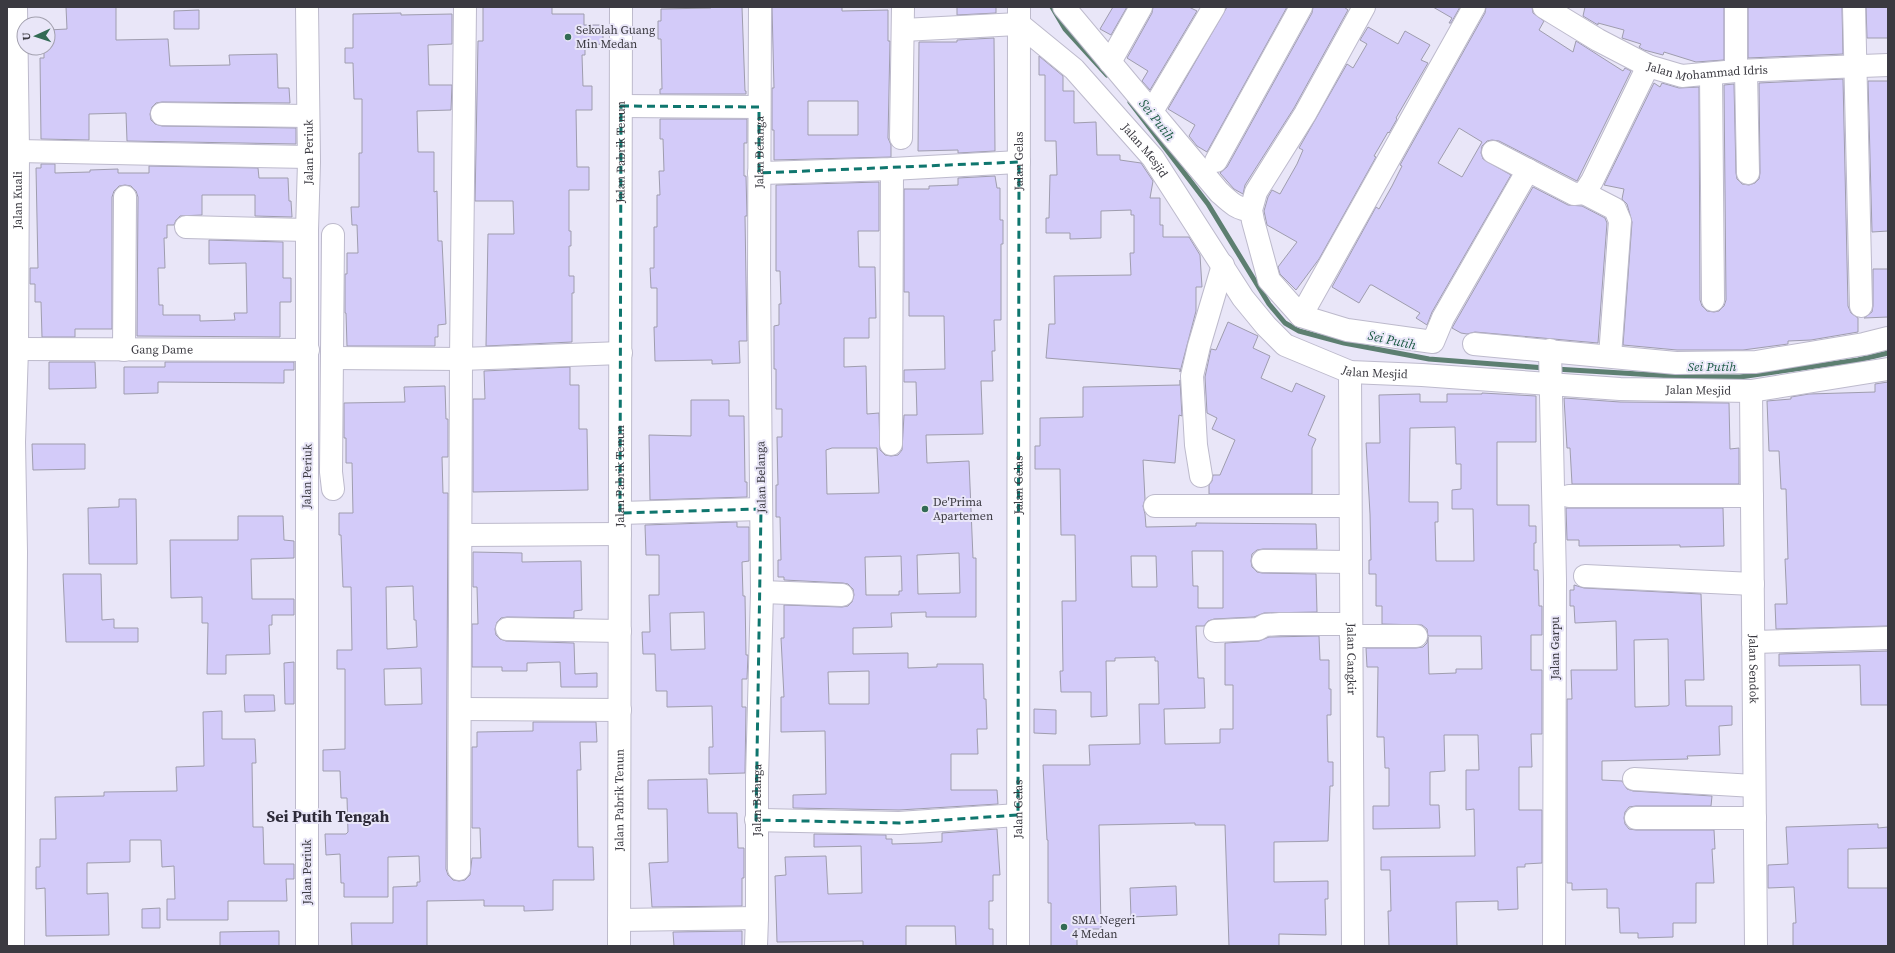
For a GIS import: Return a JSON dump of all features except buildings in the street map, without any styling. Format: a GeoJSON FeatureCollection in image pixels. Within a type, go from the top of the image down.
{"type":"FeatureCollection","features":[{"type":"Feature","properties":{"kind":"street","name":"Jalan Kuali"},"geometry":{"type":"LineString","coordinates":[[13,946],[16,560],[11,383],[17,350],[12,311],[18,151],[16,7]]}},
{"type":"Feature","properties":{"kind":"street","name":"Jalan Periuk"},"geometry":{"type":"LineString","coordinates":[[307,7],[307,946]]}},
{"type":"Feature","properties":{"kind":"street"},"geometry":{"type":"LineString","coordinates":[[459,869],[461,709],[461,359],[466,7]]}},
{"type":"Feature","properties":{"kind":"street","name":"Jalan Pabrik Tenun"},"geometry":{"type":"LineString","coordinates":[[619,946],[621,7]]}},
{"type":"Feature","properties":{"kind":"street","name":"Jalan Belanga"},"geometry":{"type":"LineString","coordinates":[[756,946],[756,820],[762,592],[759,173],[760,7]]}},
{"type":"Feature","properties":{"kind":"street"},"geometry":{"type":"LineString","coordinates":[[901,138],[903,7]]}},
{"type":"Feature","properties":{"kind":"street"},"geometry":{"type":"LineString","coordinates":[[1064,7],[1219,192],[1237,207],[1244,210],[1251,210]]}},
{"type":"Feature","properties":{"kind":"street"},"geometry":{"type":"LineString","coordinates":[[1110,62],[1141,7]]}},
{"type":"Feature","properties":{"kind":"street"},"geometry":{"type":"LineString","coordinates":[[1152,111],[1214,7]]}},
{"type":"Feature","properties":{"kind":"street"},"geometry":{"type":"LineString","coordinates":[[1216,161],[1302,7]]}},
{"type":"Feature","properties":{"kind":"street"},"geometry":{"type":"LineString","coordinates":[[1364,7],[1305,114],[1256,192],[1251,210],[1269,280],[1301,316],[1347,330],[1433,342],[1442,318],[1528,170]]}},
{"type":"Feature","properties":{"kind":"street"},"geometry":{"type":"LineString","coordinates":[[1301,316],[1474,7]]}},
{"type":"Feature","properties":{"kind":"street","name":"Jalan Mohammad Idris"},"geometry":{"type":"LineString","coordinates":[[1544,7],[1575,15],[1598,40],[1648,66],[1682,76],[1741,71],[1888,65]]}},
{"type":"Feature","properties":{"kind":"street"},"geometry":{"type":"LineString","coordinates":[[1736,7],[1748,173]]}},
{"type":"Feature","properties":{"kind":"street"},"geometry":{"type":"LineString","coordinates":[[1854,7],[1861,306]]}},
{"type":"Feature","properties":{"kind":"street"},"geometry":{"type":"LineString","coordinates":[[903,30],[1019,16]]}},
{"type":"Feature","properties":{"kind":"street","name":"Jalan Gelas"},"geometry":{"type":"LineString","coordinates":[[1018,946],[1019,16]]}},
{"type":"Feature","properties":{"kind":"street","name":"Jalan Mesjid"},"geometry":{"type":"LineString","coordinates":[[1019,16],[1074,69],[1150,154],[1243,298],[1266,326],[1285,345],[1350,372],[1549,382],[1620,389],[1751,391],[1888,369]]}},
{"type":"Feature","properties":{"kind":"street"},"geometry":{"type":"LineString","coordinates":[[1584,193],[1592,181],[1648,66]]}},
{"type":"Feature","properties":{"kind":"street"},"geometry":{"type":"LineString","coordinates":[[1711,74],[1713,300]]}},
{"type":"Feature","properties":{"kind":"street"},"geometry":{"type":"LineString","coordinates":[[621,106],[759,107]]}},
{"type":"Feature","properties":{"kind":"street"},"geometry":{"type":"LineString","coordinates":[[162,114],[307,116]]}},
{"type":"Feature","properties":{"kind":"street"},"geometry":{"type":"LineString","coordinates":[[18,151],[308,156]]}},
{"type":"Feature","properties":{"kind":"street"},"geometry":{"type":"LineString","coordinates":[[1493,152],[1574,194],[1584,193],[1615,209],[1620,221],[1610,356]]}},
{"type":"Feature","properties":{"kind":"street"},"geometry":{"type":"LineString","coordinates":[[759,173],[892,169],[1019,162]]}},
{"type":"Feature","properties":{"kind":"street"},"geometry":{"type":"LineString","coordinates":[[891,444],[892,169]]}},
{"type":"Feature","properties":{"kind":"street"},"geometry":{"type":"LineString","coordinates":[[124,350],[125,197]]}},
{"type":"Feature","properties":{"kind":"street"},"geometry":{"type":"LineString","coordinates":[[186,227],[307,230]]}},
{"type":"Feature","properties":{"kind":"street"},"geometry":{"type":"LineString","coordinates":[[333,235],[331,472],[333,489]]}},
{"type":"Feature","properties":{"kind":"street"},"geometry":{"type":"LineString","coordinates":[[1201,476],[1196,445],[1192,376],[1199,346],[1223,265]]}},
{"type":"Feature","properties":{"kind":"street"},"geometry":{"type":"LineString","coordinates":[[1474,344],[1676,363],[1756,362],[1864,344],[1888,338]]}},
{"type":"Feature","properties":{"kind":"street","name":"Gang Dame"},"geometry":{"type":"LineString","coordinates":[[17,350],[308,350]]}},
{"type":"Feature","properties":{"kind":"street","name":"Jalan Garpu"},"geometry":{"type":"LineString","coordinates":[[1550,351],[1549,382],[1555,580],[1554,946]]}},
{"type":"Feature","properties":{"kind":"street"},"geometry":{"type":"LineString","coordinates":[[332,358],[461,359],[620,353]]}},
{"type":"Feature","properties":{"kind":"street","name":"Jalan Cangkir"},"geometry":{"type":"LineString","coordinates":[[1350,372],[1353,946]]}},
{"type":"Feature","properties":{"kind":"street","name":"Jalan Sendok"},"geometry":{"type":"LineString","coordinates":[[1751,391],[1756,946]]}},
{"type":"Feature","properties":{"kind":"street"},"geometry":{"type":"LineString","coordinates":[[1569,496],[1752,496]]}},
{"type":"Feature","properties":{"kind":"street"},"geometry":{"type":"LineString","coordinates":[[1156,506],[1350,506]]}},
{"type":"Feature","properties":{"kind":"street"},"geometry":{"type":"LineString","coordinates":[[461,535],[620,523],[761,509]]}},
{"type":"Feature","properties":{"kind":"street"},"geometry":{"type":"LineString","coordinates":[[1263,561],[1351,562]]}},
{"type":"Feature","properties":{"kind":"street"},"geometry":{"type":"LineString","coordinates":[[1585,576],[1752,584]]}},
{"type":"Feature","properties":{"kind":"street"},"geometry":{"type":"LineString","coordinates":[[762,592],[842,595]]}},
{"type":"Feature","properties":{"kind":"street"},"geometry":{"type":"LineString","coordinates":[[1215,631],[1258,630],[1265,625],[1280,624],[1416,636]]}},
{"type":"Feature","properties":{"kind":"street"},"geometry":{"type":"LineString","coordinates":[[507,629],[620,631]]}},
{"type":"Feature","properties":{"kind":"street"},"geometry":{"type":"LineString","coordinates":[[1753,642],[1888,638]]}},
{"type":"Feature","properties":{"kind":"street"},"geometry":{"type":"LineString","coordinates":[[461,709],[620,710]]}},
{"type":"Feature","properties":{"kind":"street"},"geometry":{"type":"LineString","coordinates":[[1634,780],[1754,786]]}},
{"type":"Feature","properties":{"kind":"street"},"geometry":{"type":"LineString","coordinates":[[756,820],[898,823],[1018,815]]}},
{"type":"Feature","properties":{"kind":"street"},"geometry":{"type":"LineString","coordinates":[[1636,818],[1755,818]]}},
{"type":"Feature","properties":{"kind":"street"},"geometry":{"type":"LineString","coordinates":[[619,920],[757,918]]}},
{"type":"Feature","properties":{"kind":"highlighted area"},"geometry":{"type":"Polygon","coordinates":[[[621,106],[759,107],[759,173],[1019,162],[1018,815],[899,823],[756,820],[761,509],[620,513],[621,106]]]}},
{"type":"Feature","properties":{"kind":"waterway","name":"Sei Putih"},"geometry":{"type":"LineString","coordinates":[[1052,7],[1065,29],[1107,75]]}},
{"type":"Feature","properties":{"kind":"waterway","name":"Sei Putih"},"geometry":{"type":"LineString","coordinates":[[1130,102],[1208,204],[1269,304],[1285,323],[1299,331],[1344,343],[1429,359],[1545,368]]}},
{"type":"Feature","properties":{"kind":"waterway","name":"Sei Putih"},"geometry":{"type":"LineString","coordinates":[[1555,369],[1672,376],[1740,377],[1858,360],[1888,353]]}},
{"type":"Feature","properties":{"kind":"place","name":"Sekolah Guang Min Medan"},"geometry":{"type":"Point","coordinates":[568,37]}},
{"type":"Feature","properties":{"kind":"place","name":"De'Prima Apartemen"},"geometry":{"type":"Point","coordinates":[925,509]}},
{"type":"Feature","properties":{"kind":"place","name":"SMA Negeri 4 Medan"},"geometry":{"type":"Point","coordinates":[1064,927]}},
{"type":"Feature","properties":{"kind":"district","name":"Sei Putih Tengah"},"geometry":{"type":"Point","coordinates":[328,816]}}]}
